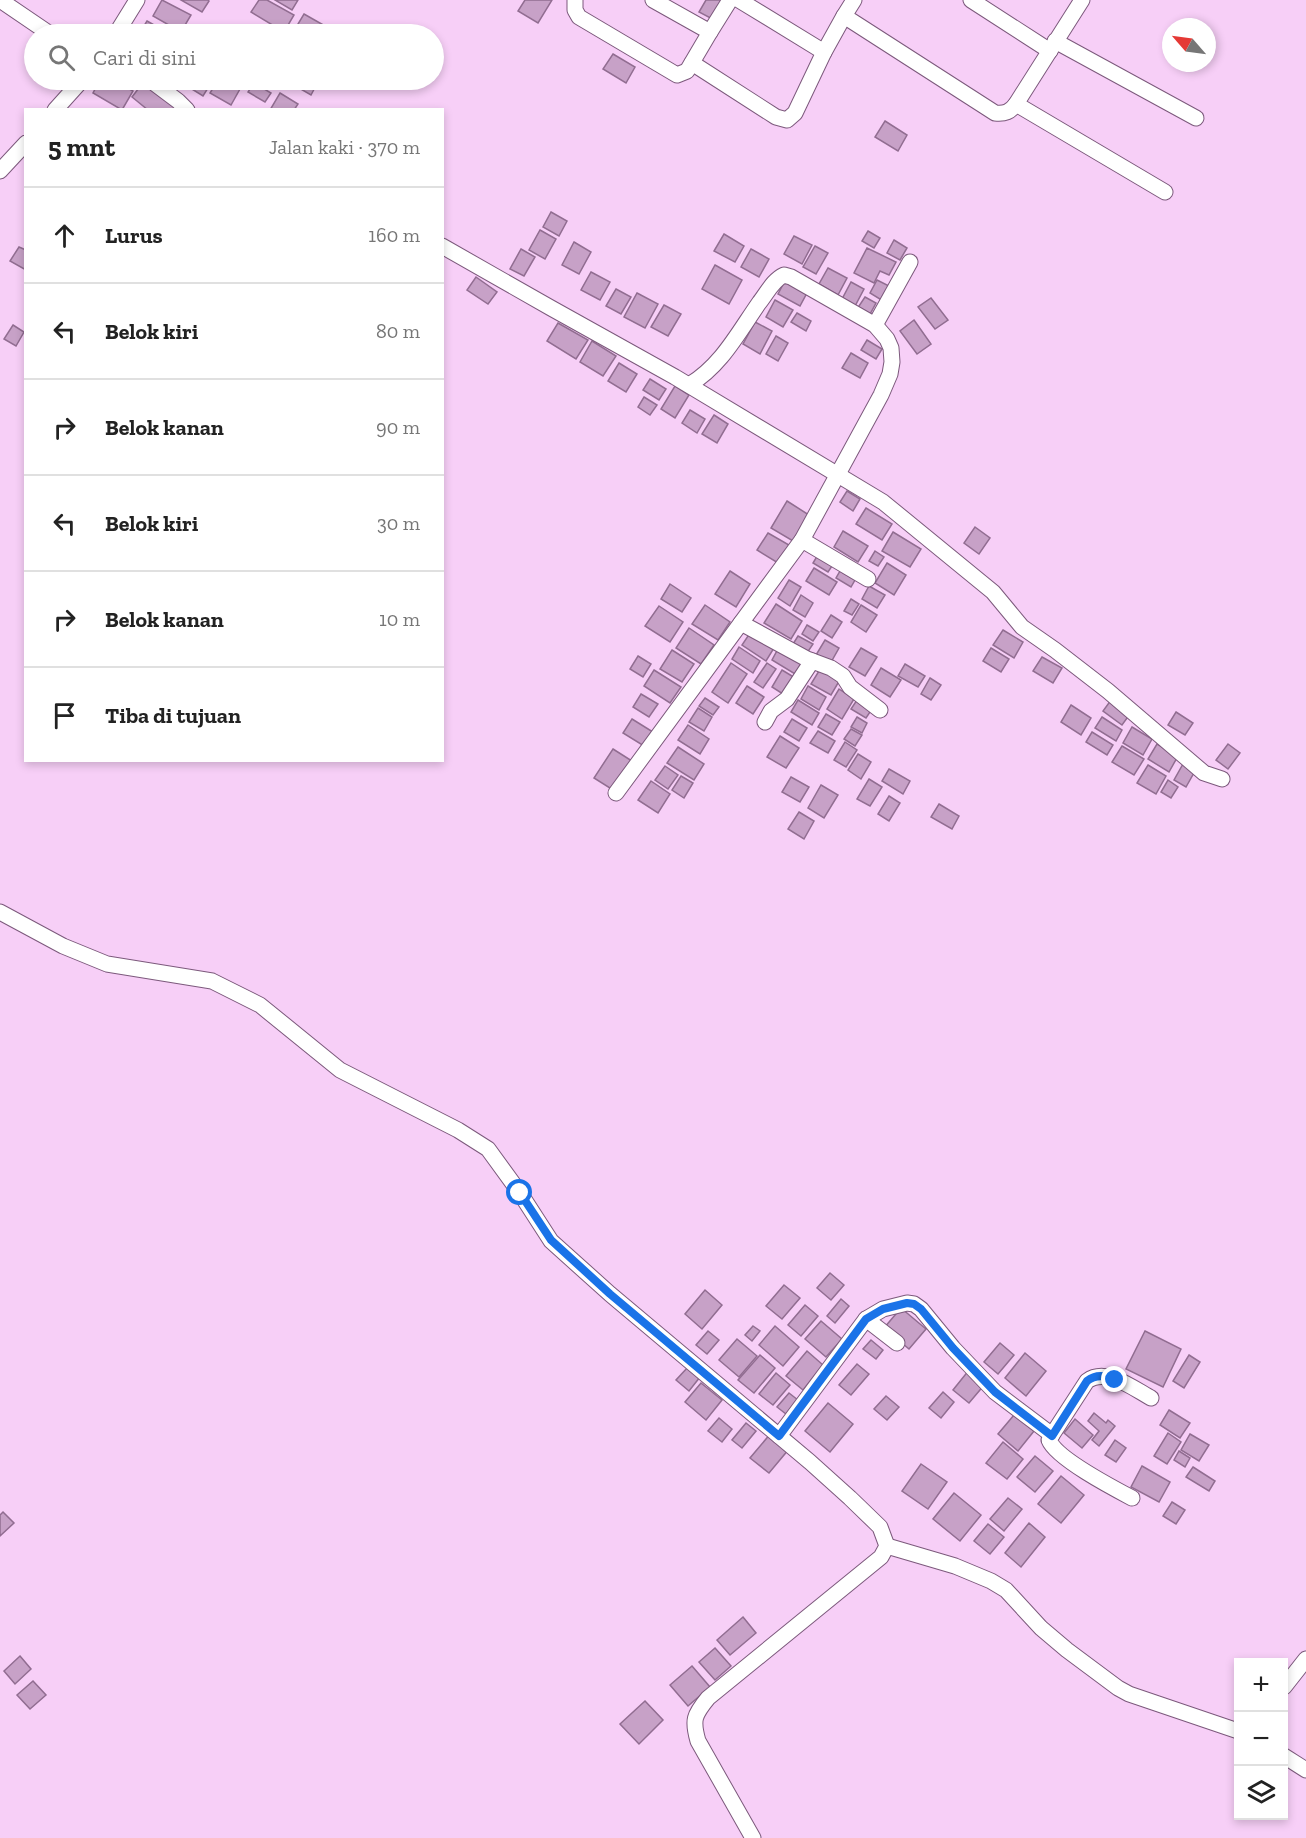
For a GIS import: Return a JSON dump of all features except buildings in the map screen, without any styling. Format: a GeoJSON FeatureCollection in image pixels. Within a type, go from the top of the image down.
{"type":"FeatureCollection","features":[{"type":"Feature","properties":{"kind":"street"},"geometry":{"type":"LineString","coordinates":[[0,0],[35,24]]}},
{"type":"Feature","properties":{"kind":"street"},"geometry":{"type":"LineString","coordinates":[[122,24],[137,0]]}},
{"type":"Feature","properties":{"kind":"street"},"geometry":{"type":"LineString","coordinates":[[575,0],[575,10],[579,17],[677,75],[687,71],[730,0]]}},
{"type":"Feature","properties":{"kind":"street"},"geometry":{"type":"LineString","coordinates":[[653,0],[710,32]]}},
{"type":"Feature","properties":{"kind":"street"},"geometry":{"type":"LineString","coordinates":[[739,0],[824,52]]}},
{"type":"Feature","properties":{"kind":"street"},"geometry":{"type":"LineString","coordinates":[[692,63],[777,117],[787,120],[795,113],[824,52],[854,0]]}},
{"type":"Feature","properties":{"kind":"street"},"geometry":{"type":"LineString","coordinates":[[971,0],[1053,46],[1196,118]]}},
{"type":"Feature","properties":{"kind":"street"},"geometry":{"type":"LineString","coordinates":[[844,16],[995,113],[1003,114],[1011,111],[1016,104],[1082,0]]}},
{"type":"Feature","properties":{"kind":"street"},"geometry":{"type":"LineString","coordinates":[[57,108],[73,90]]}},
{"type":"Feature","properties":{"kind":"street"},"geometry":{"type":"LineString","coordinates":[[163,90],[185,108]]}},
{"type":"Feature","properties":{"kind":"street"},"geometry":{"type":"LineString","coordinates":[[1016,104],[1165,192]]}},
{"type":"Feature","properties":{"kind":"street"},"geometry":{"type":"LineString","coordinates":[[0,171],[24,145]]}},
{"type":"Feature","properties":{"kind":"street"},"geometry":{"type":"LineString","coordinates":[[444,247],[689,385],[883,502],[993,592],[1022,627],[1108,691],[1204,773],[1222,779]]}},
{"type":"Feature","properties":{"kind":"street"},"geometry":{"type":"LineString","coordinates":[[875,325],[910,262]]}},
{"type":"Feature","properties":{"kind":"street"},"geometry":{"type":"LineString","coordinates":[[616,793],[802,540],[881,395],[890,374],[891,348],[887,339],[875,325],[791,277],[782,276],[773,284],[729,348],[711,369],[689,385]]}},
{"type":"Feature","properties":{"kind":"street"},"geometry":{"type":"LineString","coordinates":[[802,540],[868,579]]}},
{"type":"Feature","properties":{"kind":"street"},"geometry":{"type":"LineString","coordinates":[[741,623],[812,661],[831,668],[843,676],[850,687],[880,710]]}},
{"type":"Feature","properties":{"kind":"street"},"geometry":{"type":"LineString","coordinates":[[765,722],[771,711],[787,699],[812,661]]}},
{"type":"Feature","properties":{"kind":"street"},"geometry":{"type":"LineString","coordinates":[[0,912],[63,946],[107,964],[213,981],[261,1005],[340,1070],[458,1130],[488,1149],[551,1240],[610,1294],[779,1436],[880,1527],[886,1546],[881,1557],[708,1698],[694,1719],[698,1741],[753,1838]]}},
{"type":"Feature","properties":{"kind":"street"},"geometry":{"type":"LineString","coordinates":[[779,1436],[866,1319],[883,1309],[907,1303],[914,1304],[921,1309],[953,1348],[995,1392],[1052,1436]]}},
{"type":"Feature","properties":{"kind":"street"},"geometry":{"type":"LineString","coordinates":[[866,1319],[897,1343]]}},
{"type":"Feature","properties":{"kind":"street"},"geometry":{"type":"LineString","coordinates":[[1132,1498],[1081,1468],[1052,1446],[1049,1440],[1087,1381],[1094,1376],[1109,1376],[1150,1398]]}},
{"type":"Feature","properties":{"kind":"street"},"geometry":{"type":"LineString","coordinates":[[886,1546],[955,1566],[991,1581],[1006,1590],[1041,1628],[1066,1650],[1123,1691],[1234,1729]]}},
{"type":"Feature","properties":{"kind":"street"},"geometry":{"type":"LineString","coordinates":[[1288,1682],[1306,1659]]}},
{"type":"Feature","properties":{"kind":"street"},"geometry":{"type":"LineString","coordinates":[[1288,1759],[1306,1770]]}},
{"type":"Feature","properties":{"kind":"route"},"geometry":{"type":"LineString","coordinates":[[520,1193],[551,1240],[610,1294],[779,1436],[866,1319],[883,1309],[907,1303],[914,1304],[921,1309],[953,1348],[995,1392],[1052,1436],[1087,1381],[1094,1376],[1109,1376],[1115,1380]]}}]}
